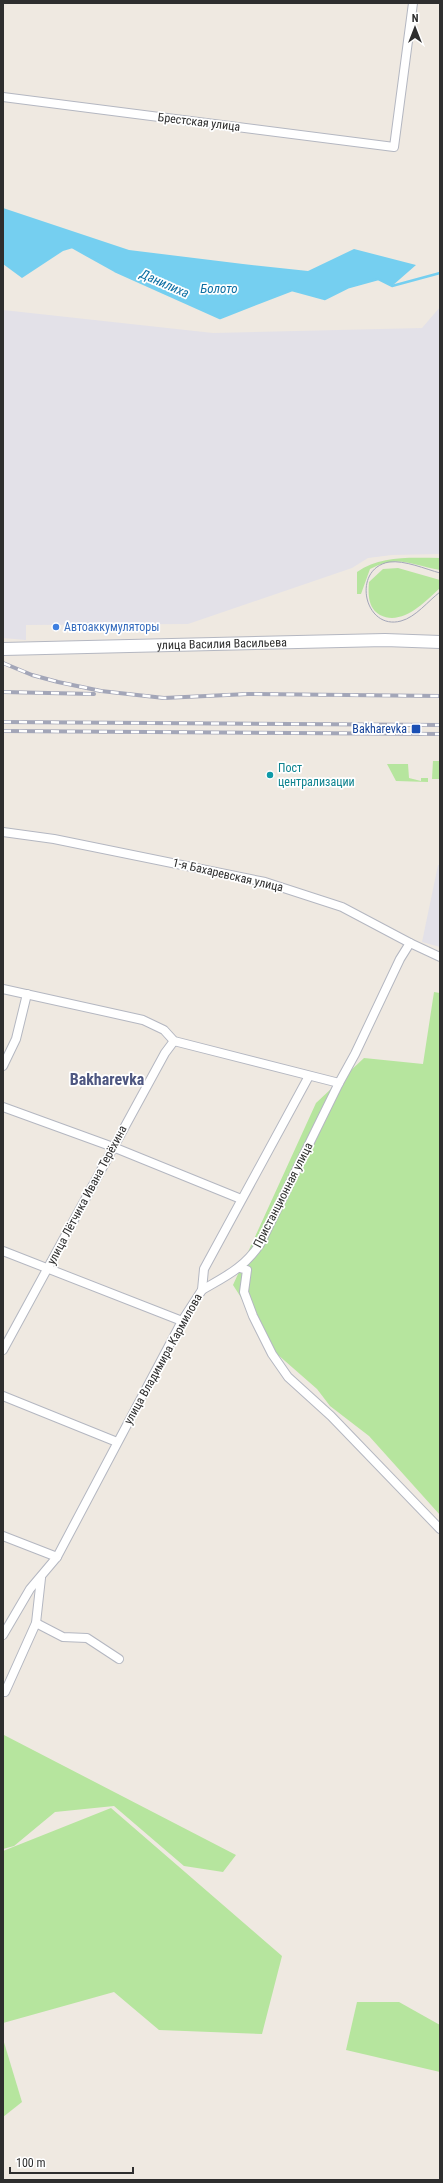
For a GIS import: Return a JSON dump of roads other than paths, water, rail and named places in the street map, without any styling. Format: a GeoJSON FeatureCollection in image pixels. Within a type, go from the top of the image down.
{"type":"FeatureCollection","features":[{"type":"Feature","properties":{"kind":"main road","name":"улица Василия Васильева"},"geometry":{"type":"LineString","coordinates":[[3,649],[385,640],[440,642]]}},
{"type":"Feature","properties":{"kind":"street","name":"Брестская улица"},"geometry":{"type":"LineString","coordinates":[[3,97],[394,147],[413,3]]}},
{"type":"Feature","properties":{"kind":"street","name":"1-я Бахаревская улица"},"geometry":{"type":"LineString","coordinates":[[3,832],[54,839],[265,882],[342,907],[440,957]]}},
{"type":"Feature","properties":{"kind":"street","name":"Пристанционная улица"},"geometry":{"type":"LineString","coordinates":[[202,1290],[240,1268],[252,1257],[260,1244],[339,1083],[355,1054],[400,959],[410,943]]}},
{"type":"Feature","properties":{"kind":"street"},"geometry":{"type":"LineString","coordinates":[[3,989],[143,1020],[161,1028],[174,1041],[339,1083]]}},
{"type":"Feature","properties":{"kind":"street"},"geometry":{"type":"LineString","coordinates":[[3,1066],[16,1039],[27,994]]}},
{"type":"Feature","properties":{"kind":"street","name":"улица Лётчика Ивана Терёхина"},"geometry":{"type":"LineString","coordinates":[[3,1350],[112,1147],[165,1053],[174,1041]]}},
{"type":"Feature","properties":{"kind":"street","name":"улица Владимира Кармилова"},"geometry":{"type":"LineString","coordinates":[[3,1635],[30,1589],[41,1578],[57,1557],[182,1320],[202,1290],[204,1270],[241,1198],[309,1076]]}},
{"type":"Feature","properties":{"kind":"street"},"geometry":{"type":"LineString","coordinates":[[3,1107],[112,1147],[241,1198]]}},
{"type":"Feature","properties":{"kind":"street"},"geometry":{"type":"LineString","coordinates":[[3,1251],[182,1320]]}},
{"type":"Feature","properties":{"kind":"street"},"geometry":{"type":"LineString","coordinates":[[240,1268],[246,1270],[244,1292],[253,1316],[272,1354],[288,1377],[331,1416],[440,1529]]}},
{"type":"Feature","properties":{"kind":"street"},"geometry":{"type":"LineString","coordinates":[[3,1396],[117,1442]]}},
{"type":"Feature","properties":{"kind":"street"},"geometry":{"type":"LineString","coordinates":[[3,1536],[57,1557]]}},
{"type":"Feature","properties":{"kind":"street"},"geometry":{"type":"LineString","coordinates":[[4,1692],[36,1623],[41,1578]]}},
{"type":"Feature","properties":{"kind":"street"},"geometry":{"type":"LineString","coordinates":[[36,1623],[64,1637],[87,1638],[119,1659]]}},
{"type":"Feature","properties":{"kind":"water","name":"Болото"},"geometry":{"type":"Polygon","coordinates":[[[3,208],[129,250],[308,271],[354,249],[416,265],[392,286],[378,279],[349,287],[325,299],[292,290],[220,318],[115,271],[73,248],[63,251],[22,278],[3,264],[3,208]]]}},
{"type":"Feature","properties":{"kind":"waterway","name":"Данилиха"},"geometry":{"type":"LineString","coordinates":[[72,247],[115,271],[220,318],[292,290],[325,299],[349,287],[378,279],[392,286],[440,273]]}},
{"type":"Feature","properties":{"kind":"tram line"},"geometry":{"type":"LineString","coordinates":[[440,573],[402,562],[389,562],[377,567],[370,576],[366,586],[367,598],[371,609],[378,617],[388,622],[401,621],[412,616],[440,592]]}},
{"type":"Feature","properties":{"kind":"railway"},"geometry":{"type":"LineString","coordinates":[[3,663],[32,675],[58,682],[101,691],[164,698],[248,694],[440,696]]}},
{"type":"Feature","properties":{"kind":"railway"},"geometry":{"type":"LineString","coordinates":[[3,692],[94,694]]}},
{"type":"Feature","properties":{"kind":"railway"},"geometry":{"type":"LineString","coordinates":[[3,722],[440,725]]}},
{"type":"Feature","properties":{"kind":"railway"},"geometry":{"type":"LineString","coordinates":[[3,731],[440,734]]}},
{"type":"Feature","properties":{"kind":"place","name":"Автоаккумуляторы"},"geometry":{"type":"Point","coordinates":[56,627]}},
{"type":"Feature","properties":{"kind":"place","name":"Bakharevka"},"geometry":{"type":"Point","coordinates":[416,729]}},
{"type":"Feature","properties":{"kind":"place","name":"Пост централизации"},"geometry":{"type":"Point","coordinates":[270,775]}},
{"type":"Feature","properties":{"kind":"district","name":"Bakharevka"},"geometry":{"type":"Point","coordinates":[107,1079]}}]}
